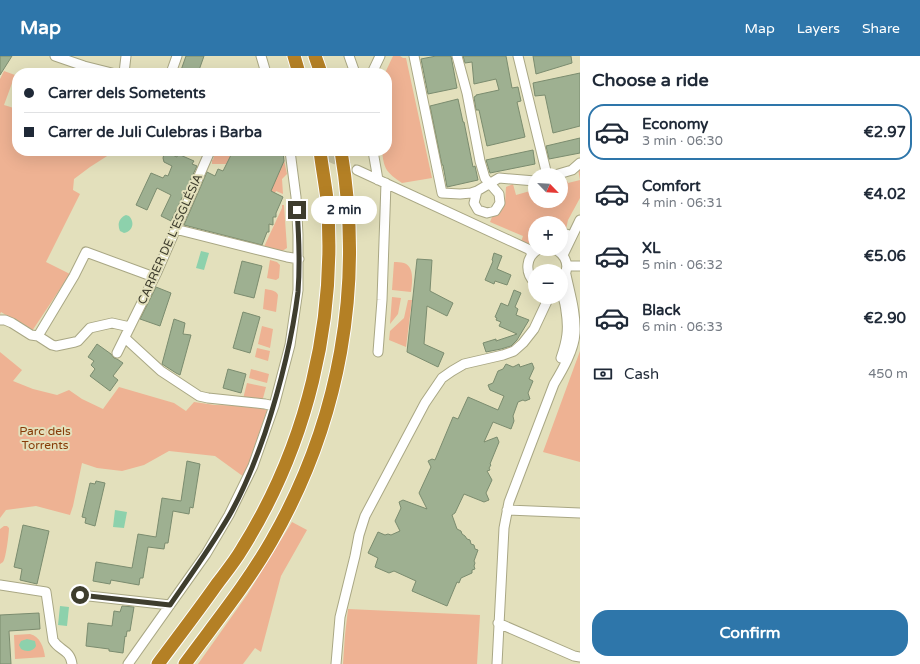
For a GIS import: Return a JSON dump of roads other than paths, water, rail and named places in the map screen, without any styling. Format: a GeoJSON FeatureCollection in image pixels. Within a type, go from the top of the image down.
{"type":"FeatureCollection","features":[{"type":"Feature","properties":{"kind":"highway"},"geometry":{"type":"LineString","coordinates":[[294,56],[298,68]]}},
{"type":"Feature","properties":{"kind":"highway"},"geometry":{"type":"LineString","coordinates":[[316,56],[320,68]]}},
{"type":"Feature","properties":{"kind":"highway"},"geometry":{"type":"LineString","coordinates":[[159,662],[241,551],[254,530],[285,468],[306,409],[318,357],[329,262],[327,199],[321,156]]}},
{"type":"Feature","properties":{"kind":"highway"},"geometry":{"type":"LineString","coordinates":[[185,664],[227,609],[272,541],[292,503],[317,444],[340,358],[344,336],[348,293],[350,232],[348,200],[342,156]]}},
{"type":"Feature","properties":{"kind":"street"},"geometry":{"type":"LineString","coordinates":[[55,56],[92,68]]}},
{"type":"Feature","properties":{"kind":"street"},"geometry":{"type":"LineString","coordinates":[[125,68],[126,56]]}},
{"type":"Feature","properties":{"kind":"street"},"geometry":{"type":"LineString","coordinates":[[173,68],[177,56]]}},
{"type":"Feature","properties":{"kind":"street"},"geometry":{"type":"LineString","coordinates":[[261,56],[265,68]]}},
{"type":"Feature","properties":{"kind":"street"},"geometry":{"type":"LineString","coordinates":[[349,56],[353,68]]}},
{"type":"Feature","properties":{"kind":"street"},"geometry":{"type":"LineString","coordinates":[[374,68],[380,56]]}},
{"type":"Feature","properties":{"kind":"street"},"geometry":{"type":"LineString","coordinates":[[414,56],[442,193],[460,194],[477,191],[499,178],[528,180]]}},
{"type":"Feature","properties":{"kind":"street"},"geometry":{"type":"LineString","coordinates":[[457,56],[467,93],[480,161],[485,178],[499,194],[500,203],[495,211],[487,213],[478,210],[474,203],[477,191]]}},
{"type":"Feature","properties":{"kind":"street"},"geometry":{"type":"LineString","coordinates":[[518,56],[545,168]]}},
{"type":"Feature","properties":{"kind":"street","name":"CARRER DE L'ESGLÉSIA"},"geometry":{"type":"LineString","coordinates":[[117,353],[154,277],[208,156]]}},
{"type":"Feature","properties":{"kind":"street"},"geometry":{"type":"LineString","coordinates":[[128,664],[206,554],[229,516],[253,466],[274,406],[290,345],[298,290],[299,259],[296,197],[291,156]]}},
{"type":"Feature","properties":{"kind":"street"},"geometry":{"type":"LineString","coordinates":[[374,156],[382,182],[382,300],[378,352]]}},
{"type":"Feature","properties":{"kind":"street"},"geometry":{"type":"LineString","coordinates":[[568,171],[572,170],[580,163]]}},
{"type":"Feature","properties":{"kind":"street"},"geometry":{"type":"LineString","coordinates":[[357,170],[528,248]]}},
{"type":"Feature","properties":{"kind":"street"},"geometry":{"type":"LineString","coordinates":[[568,241],[580,220]]}},
{"type":"Feature","properties":{"kind":"street"},"geometry":{"type":"LineString","coordinates":[[175,229],[299,259]]}},
{"type":"Feature","properties":{"kind":"street"},"geometry":{"type":"LineString","coordinates":[[568,235],[572,236]]}},
{"type":"Feature","properties":{"kind":"street"},"geometry":{"type":"LineString","coordinates":[[38,336],[74,276],[86,252],[154,277]]}},
{"type":"Feature","properties":{"kind":"street"},"geometry":{"type":"LineString","coordinates":[[568,272],[580,266]]}},
{"type":"Feature","properties":{"kind":"street"},"geometry":{"type":"LineString","coordinates":[[554,384],[576,344],[574,313],[568,287]]}},
{"type":"Feature","properties":{"kind":"street"},"geometry":{"type":"LineString","coordinates":[[336,664],[340,618],[359,535],[365,516],[425,403],[442,378],[452,371],[464,364],[504,355],[514,351],[523,343],[534,329],[546,304]]}},
{"type":"Feature","properties":{"kind":"street"},"geometry":{"type":"LineString","coordinates":[[496,664],[504,528],[507,510],[554,384],[567,338],[568,325],[565,304]]}},
{"type":"Feature","properties":{"kind":"street"},"geometry":{"type":"LineString","coordinates":[[574,313],[580,321]]}},
{"type":"Feature","properties":{"kind":"street"},"geometry":{"type":"LineString","coordinates":[[0,320],[5,320],[12,323],[31,336],[38,336],[52,346],[60,346],[78,341],[90,328],[112,323],[130,327]]}},
{"type":"Feature","properties":{"kind":"street"},"geometry":{"type":"LineString","coordinates":[[124,338],[161,371],[199,396],[274,406]]}},
{"type":"Feature","properties":{"kind":"street"},"geometry":{"type":"LineString","coordinates":[[507,510],[580,513]]}},
{"type":"Feature","properties":{"kind":"street"},"geometry":{"type":"LineString","coordinates":[[0,585],[46,592],[53,640],[57,646],[69,654],[72,664]]}},
{"type":"Feature","properties":{"kind":"street"},"geometry":{"type":"LineString","coordinates":[[80,595],[170,605]]}},
{"type":"Feature","properties":{"kind":"street"},"geometry":{"type":"LineString","coordinates":[[498,623],[574,656],[580,657]]}},
{"type":"Feature","properties":{"kind":"tunnel"},"geometry":{"type":"LineString","coordinates":[[327,156],[357,170]]}},
{"type":"Feature","properties":{"kind":"park label","name":"Parc dels Torrents"},"geometry":{"type":"Point","coordinates":[45,438]}}]}
